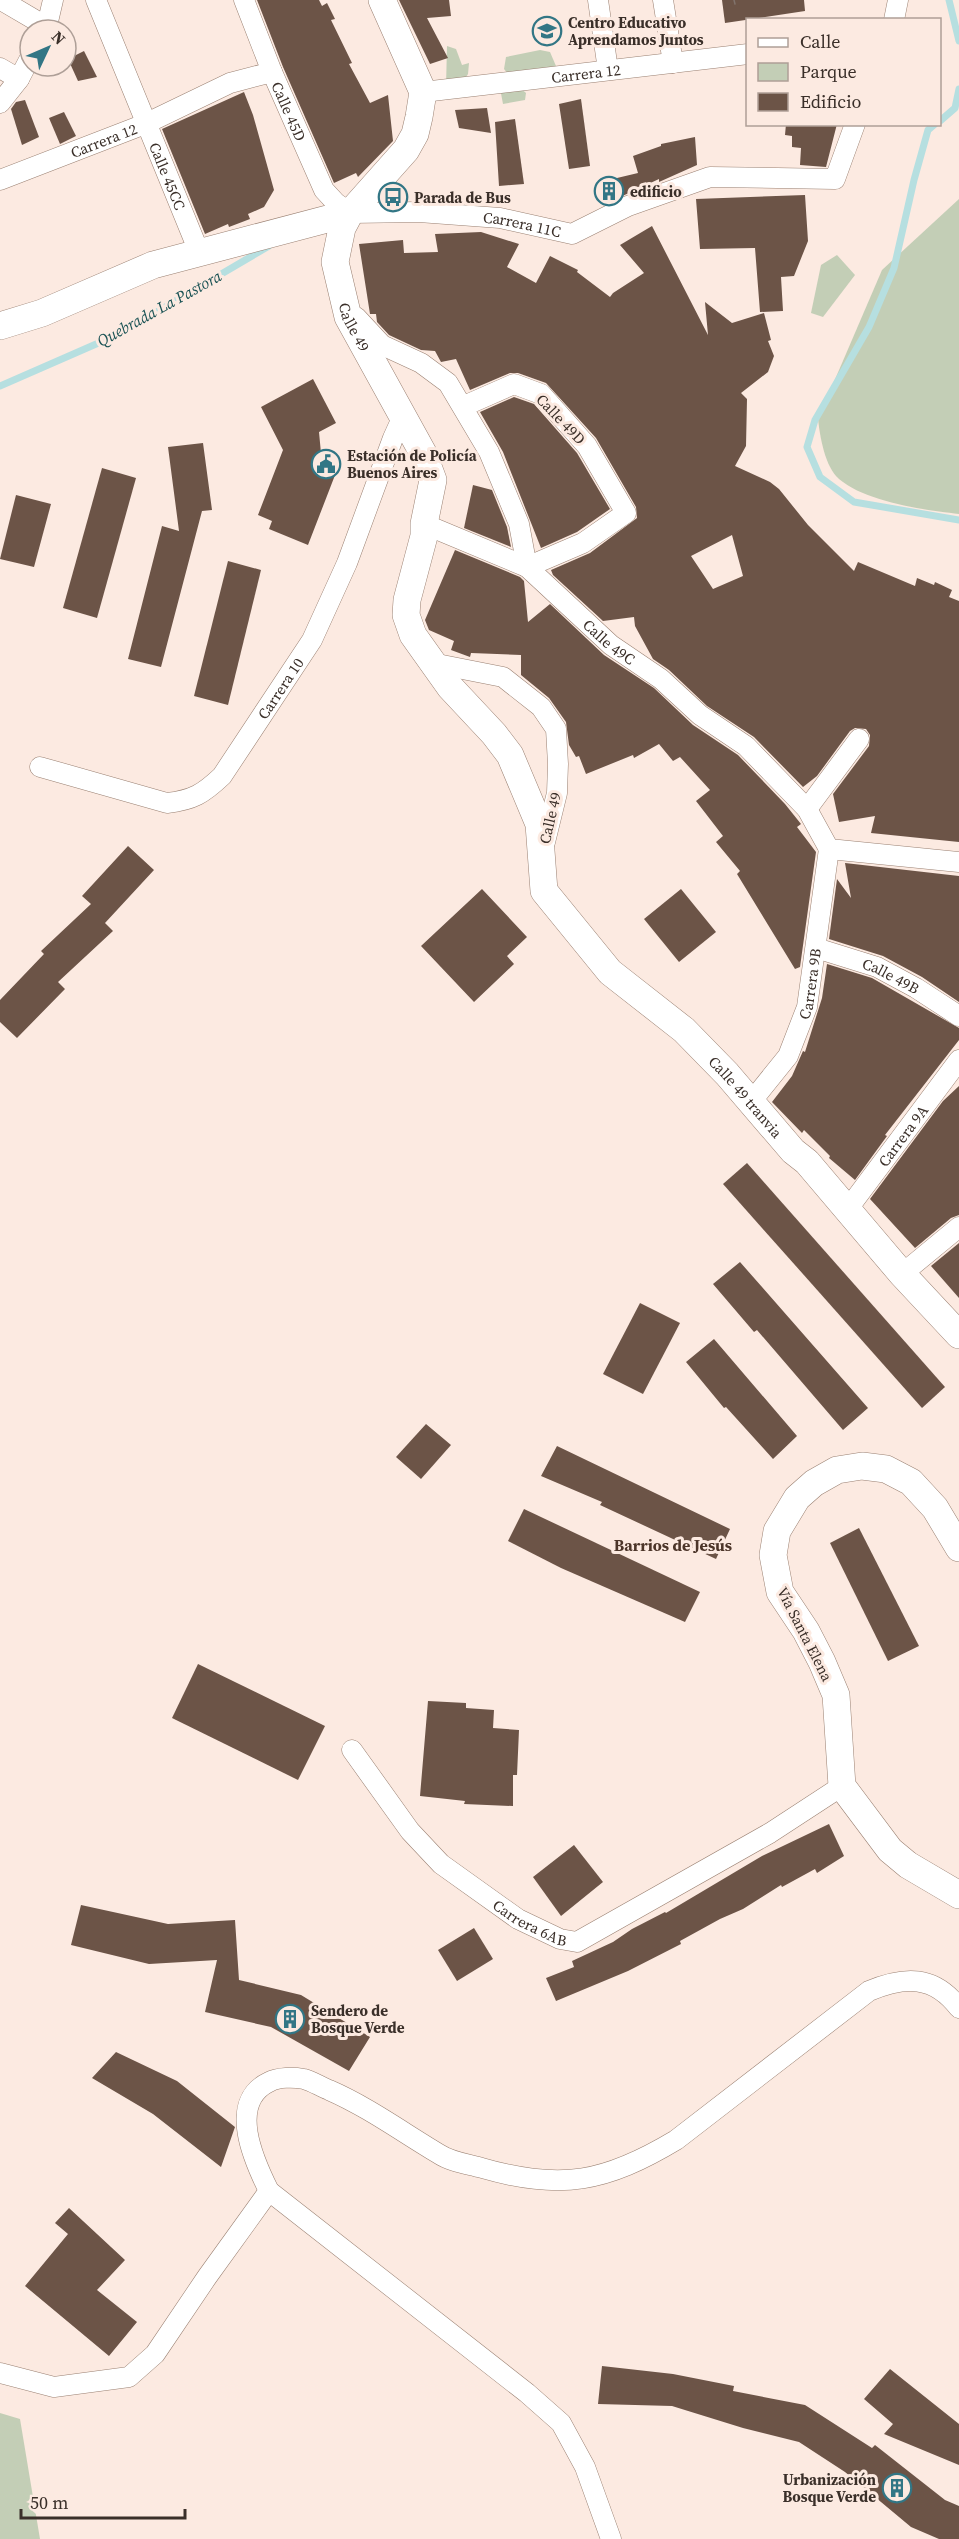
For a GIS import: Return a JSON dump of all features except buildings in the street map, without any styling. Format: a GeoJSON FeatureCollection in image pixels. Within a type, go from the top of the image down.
{"type":"FeatureCollection","features":[{"type":"Feature","properties":{"kind":"main road"},"geometry":{"type":"LineString","coordinates":[[382,0],[423,92]]}},
{"type":"Feature","properties":{"kind":"main road","name":"Calle 49"},"geometry":{"type":"LineString","coordinates":[[423,92],[415,134],[406,150],[350,213],[342,228],[335,261],[348,317],[423,453],[433,480],[424,524],[424,536],[407,600],[406,615],[413,635],[432,663],[510,755],[539,824],[540,860]]}},
{"type":"Feature","properties":{"kind":"main road","name":"Carrera 11C"},"geometry":{"type":"LineString","coordinates":[[0,326],[42,313],[153,265],[350,213]]}},
{"type":"Feature","properties":{"kind":"main road","name":"Calle 49 tranvia"},"geometry":{"type":"LineString","coordinates":[[540,860],[544,891],[610,972],[684,1030],[793,1151],[807,1162],[902,1274],[955,1324]]}},
{"type":"Feature","properties":{"kind":"main road","name":"Vía Santa Elena"},"geometry":{"type":"LineString","coordinates":[[842,1786],[836,1695],[806,1631],[780,1592],[773,1555],[777,1531],[797,1498],[814,1483],[837,1470],[862,1466],[886,1469],[911,1482],[935,1508],[959,1548]]}},
{"type":"Feature","properties":{"kind":"main road"},"geometry":{"type":"LineString","coordinates":[[842,1786],[890,1850],[908,1865],[959,1895]]}},
{"type":"Feature","properties":{"kind":"street"},"geometry":{"type":"LineString","coordinates":[[1,0],[29,18]]}},
{"type":"Feature","properties":{"kind":"street"},"geometry":{"type":"LineString","coordinates":[[48,18],[52,0]]}},
{"type":"Feature","properties":{"kind":"street","name":"Calle 45CC"},"geometry":{"type":"LineString","coordinates":[[96,0],[199,252]]}},
{"type":"Feature","properties":{"kind":"street","name":"Calle 45D"},"geometry":{"type":"LineString","coordinates":[[244,0],[272,72],[324,190],[350,213]]}},
{"type":"Feature","properties":{"kind":"street"},"geometry":{"type":"LineString","coordinates":[[598,0],[608,70]]}},
{"type":"Feature","properties":{"kind":"street"},"geometry":{"type":"LineString","coordinates":[[663,0],[673,63]]}},
{"type":"Feature","properties":{"kind":"street"},"geometry":{"type":"LineString","coordinates":[[894,18],[898,0]]}},
{"type":"Feature","properties":{"kind":"street","name":"Carrera 12"},"geometry":{"type":"LineString","coordinates":[[423,92],[746,54]]}},
{"type":"Feature","properties":{"kind":"street"},"geometry":{"type":"LineString","coordinates":[[0,68],[19,79],[0,103]]}},
{"type":"Feature","properties":{"kind":"street","name":"Carrera 12"},"geometry":{"type":"LineString","coordinates":[[0,180],[145,124],[230,83],[272,72]]}},
{"type":"Feature","properties":{"kind":"street","name":"Carrera 11C"},"geometry":{"type":"LineString","coordinates":[[350,213],[419,213],[500,218],[572,234],[628,206],[710,177],[835,179],[854,126]]}},
{"type":"Feature","properties":{"kind":"street"},"geometry":{"type":"LineString","coordinates":[[348,317],[358,317],[382,345],[421,363],[448,383],[464,406],[489,452],[519,524],[527,567]]}},
{"type":"Feature","properties":{"kind":"street","name":"Calle 49D"},"geometry":{"type":"LineString","coordinates":[[464,406],[514,384],[541,394],[587,446],[626,513],[583,543],[527,567]]}},
{"type":"Feature","properties":{"kind":"street","name":"Carrera 10"},"geometry":{"type":"LineString","coordinates":[[40,768],[167,803],[187,801],[204,792],[222,776],[312,640],[346,563],[403,416]]}},
{"type":"Feature","properties":{"kind":"street"},"geometry":{"type":"LineString","coordinates":[[424,524],[527,567]]}},
{"type":"Feature","properties":{"kind":"street","name":"Calle 49C"},"geometry":{"type":"LineString","coordinates":[[527,567],[611,645],[661,679],[700,715],[746,746],[807,809],[829,849]]}},
{"type":"Feature","properties":{"kind":"street","name":"Calle 49"},"geometry":{"type":"LineString","coordinates":[[432,663],[503,677],[540,707],[556,729],[557,793],[540,860]]}},
{"type":"Feature","properties":{"kind":"street"},"geometry":{"type":"LineString","coordinates":[[807,809],[859,739]]}},
{"type":"Feature","properties":{"kind":"street"},"geometry":{"type":"LineString","coordinates":[[829,849],[959,862]]}},
{"type":"Feature","properties":{"kind":"street","name":"Carrera 9B"},"geometry":{"type":"LineString","coordinates":[[751,1102],[788,1056],[807,1007],[829,849]]}},
{"type":"Feature","properties":{"kind":"street","name":"Calle 49B"},"geometry":{"type":"LineString","coordinates":[[816,948],[877,967],[916,988],[959,1016]]}},
{"type":"Feature","properties":{"kind":"street","name":"Carrera 9A"},"geometry":{"type":"LineString","coordinates":[[847,1210],[959,1060]]}},
{"type":"Feature","properties":{"kind":"street"},"geometry":{"type":"LineString","coordinates":[[902,1274],[959,1227]]}},
{"type":"Feature","properties":{"kind":"street","name":"Carrera 6AB"},"geometry":{"type":"LineString","coordinates":[[352,1750],[410,1831],[441,1864],[518,1919],[560,1940],[577,1942],[770,1833],[842,1786]]}},
{"type":"Feature","properties":{"kind":"street"},"geometry":{"type":"LineString","coordinates":[[611,2539],[585,2467],[561,2423],[527,2393],[269,2191],[257,2167],[248,2136],[246,2110],[259,2086],[277,2078],[304,2079],[346,2097],[441,2156],[505,2175],[565,2182],[609,2174],[645,2158],[676,2140],[801,2046],[853,2002],[876,1989],[903,1981],[925,1982],[948,1994],[959,2008]]}},
{"type":"Feature","properties":{"kind":"street"},"geometry":{"type":"LineString","coordinates":[[0,2373],[54,2387],[129,2377],[156,2354],[207,2277],[269,2191]]}},
{"type":"Feature","properties":{"kind":"green space"},"geometry":{"type":"Polygon","coordinates":[[[447,46],[456,49],[462,65],[469,63],[468,74],[461,85],[446,87],[447,46]]]}},
{"type":"Feature","properties":{"kind":"green space"},"geometry":{"type":"Polygon","coordinates":[[[540,50],[550,52],[556,66],[550,76],[514,81],[504,69],[506,57],[540,50]]]}},
{"type":"Feature","properties":{"kind":"green space"},"geometry":{"type":"Polygon","coordinates":[[[518,86],[526,93],[525,100],[503,104],[500,88],[518,86]]]}},
{"type":"Feature","properties":{"kind":"green space"},"geometry":{"type":"Polygon","coordinates":[[[959,199],[959,514],[896,504],[850,487],[834,474],[830,467],[822,443],[818,419],[882,270],[959,199]]]}},
{"type":"Feature","properties":{"kind":"green space"},"geometry":{"type":"Polygon","coordinates":[[[837,255],[855,275],[823,317],[811,313],[821,265],[837,255]]]}},
{"type":"Feature","properties":{"kind":"green space"},"geometry":{"type":"Polygon","coordinates":[[[0,2413],[20,2419],[40,2539],[0,2539],[0,2413]]]}},
{"type":"Feature","properties":{"kind":"waterway"},"geometry":{"type":"LineString","coordinates":[[949,0],[959,41]]}},
{"type":"Feature","properties":{"kind":"waterway"},"geometry":{"type":"LineString","coordinates":[[941,120],[955,108],[959,89]]}},
{"type":"Feature","properties":{"kind":"waterway"},"geometry":{"type":"LineString","coordinates":[[933,126],[928,130],[914,180],[894,268],[869,327],[815,420],[807,447],[820,477],[854,502],[959,520]]}},
{"type":"Feature","properties":{"kind":"waterway","name":"Quebrada La Pastora"},"geometry":{"type":"LineString","coordinates":[[0,386],[119,334],[269,246]]}},
{"type":"Feature","properties":{"kind":"tram line"},"geometry":{"type":"LineString","coordinates":[[734,0],[735,4]]}},
{"type":"Feature","properties":{"kind":"place","name":"Centro Educativo Aprendamos Juntos"},"geometry":{"type":"Point","coordinates":[547,31]}},
{"type":"Feature","properties":{"kind":"place","name":"edificio"},"geometry":{"type":"Point","coordinates":[609,191]}},
{"type":"Feature","properties":{"kind":"place","name":"Parada de Bus"},"geometry":{"type":"Point","coordinates":[393,197]}},
{"type":"Feature","properties":{"kind":"place","name":"Estación de Policía Buenos Aires"},"geometry":{"type":"Point","coordinates":[326,464]}},
{"type":"Feature","properties":{"kind":"place","name":"Sendero de Bosque Verde"},"geometry":{"type":"Point","coordinates":[290,2019]}},
{"type":"Feature","properties":{"kind":"place","name":"Urbanización Bosque Verde"},"geometry":{"type":"Point","coordinates":[897,2488]}},
{"type":"Feature","properties":{"kind":"district","name":"Barrios de Jesús"},"geometry":{"type":"Point","coordinates":[673,1545]}}]}
